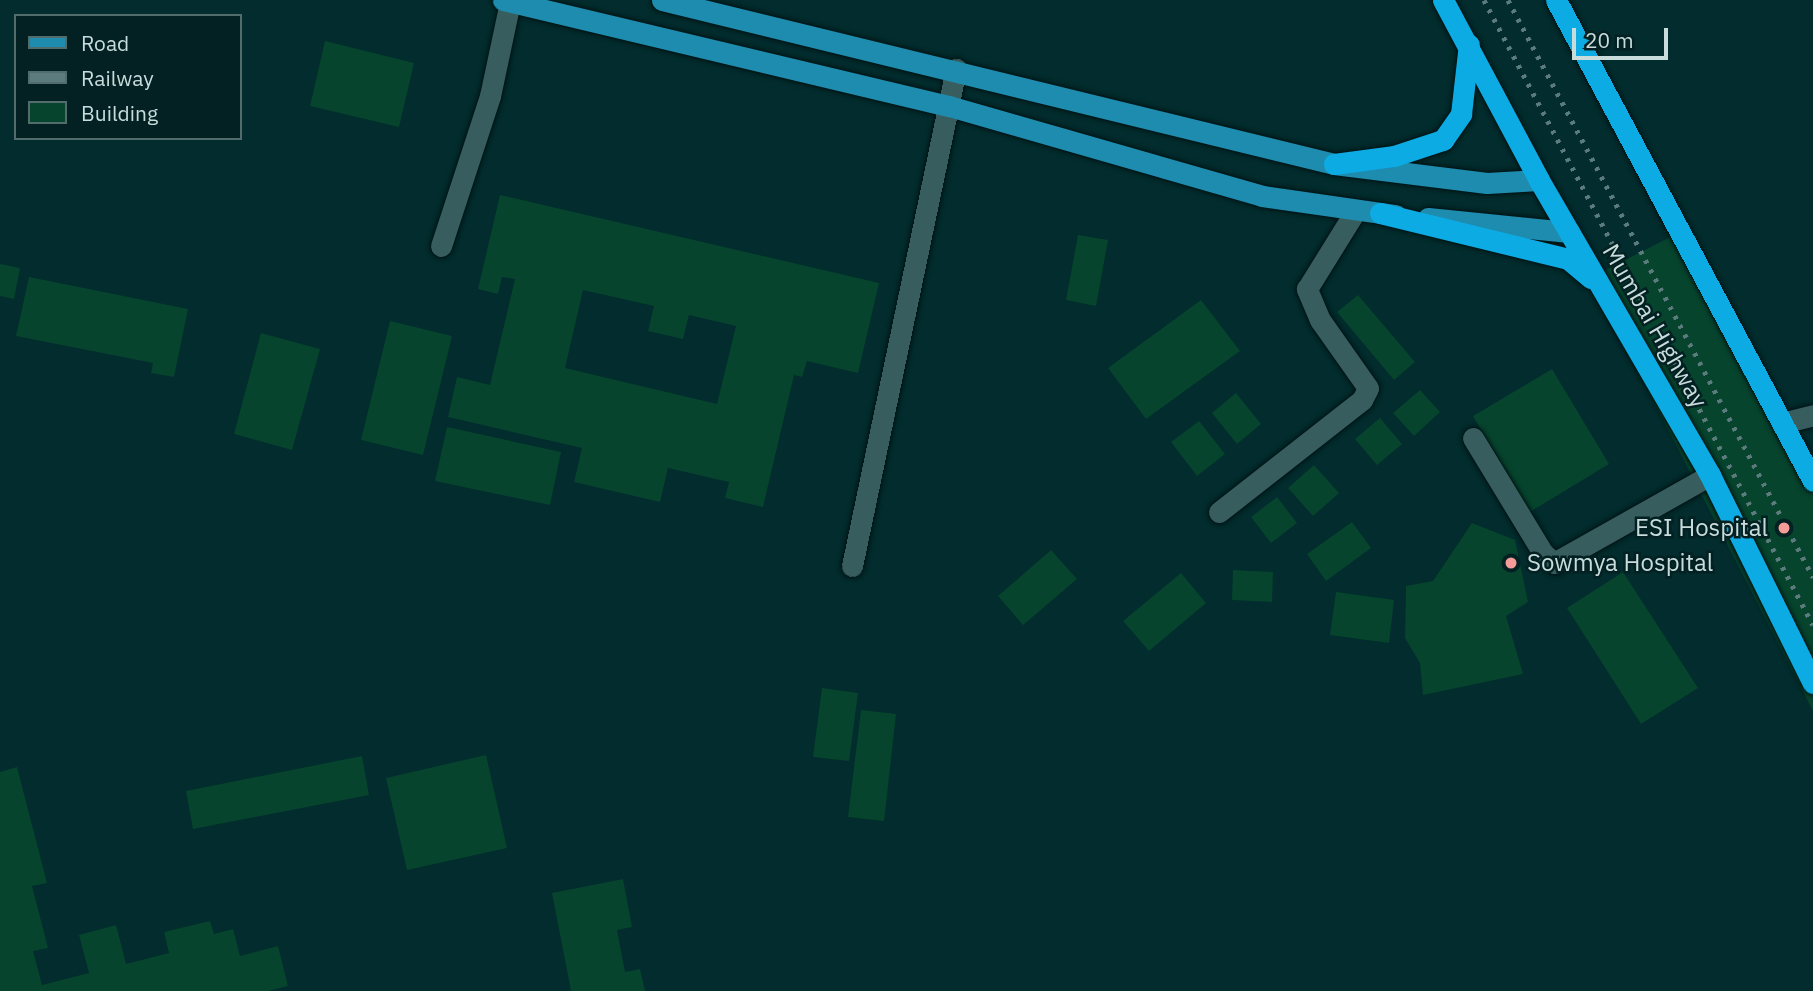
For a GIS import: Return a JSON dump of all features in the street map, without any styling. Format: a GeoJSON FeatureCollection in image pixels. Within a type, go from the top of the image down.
{"type":"FeatureCollection","features":[{"type":"Feature","properties":{"kind":"highway","name":"Mumbai Highway"},"geometry":{"type":"LineString","coordinates":[[1443,0],[1469,44],[1539,180],[1606,290],[1710,475],[1813,682]]}},
{"type":"Feature","properties":{"kind":"highway"},"geometry":{"type":"LineString","coordinates":[[1556,0],[1782,423],[1806,454],[1813,481]]}},
{"type":"Feature","properties":{"kind":"highway"},"geometry":{"type":"LineString","coordinates":[[1334,164],[1394,156],[1443,140],[1461,114],[1469,44]]}},
{"type":"Feature","properties":{"kind":"highway"},"geometry":{"type":"LineString","coordinates":[[1380,213],[1568,258],[1606,290]]}},
{"type":"Feature","properties":{"kind":"main road"},"geometry":{"type":"LineString","coordinates":[[662,0],[956,68],[1251,146],[1334,164],[1487,183],[1539,180]]}},
{"type":"Feature","properties":{"kind":"main road"},"geometry":{"type":"LineString","coordinates":[[506,1],[949,106],[1262,196],[1380,213],[1569,232]]}},
{"type":"Feature","properties":{"kind":"street"},"geometry":{"type":"LineString","coordinates":[[441,246],[490,96],[506,1]]}},
{"type":"Feature","properties":{"kind":"street"},"geometry":{"type":"LineString","coordinates":[[852,566],[956,68]]}},
{"type":"Feature","properties":{"kind":"street"},"geometry":{"type":"LineString","coordinates":[[1219,512],[1362,400],[1368,388],[1320,320],[1307,289],[1356,210]]}},
{"type":"Feature","properties":{"kind":"street"},"geometry":{"type":"LineString","coordinates":[[1782,423],[1813,415]]}},
{"type":"Feature","properties":{"kind":"street"},"geometry":{"type":"LineString","coordinates":[[1473,438],[1543,552],[1554,563],[1710,475]]}},
{"type":"Feature","properties":{"kind":"building"},"geometry":{"type":"Polygon","coordinates":[[[325,41],[414,63],[399,127],[310,106],[325,41]]]}},
{"type":"Feature","properties":{"kind":"building"},"geometry":{"type":"Polygon","coordinates":[[[500,195],[879,283],[858,373],[807,361],[802,377],[794,375],[763,507],[725,498],[729,482],[668,468],[660,502],[574,482],[582,448],[448,417],[457,377],[490,385],[515,279],[502,277],[498,294],[478,289],[500,195]],[[583,290],[565,368],[717,404],[736,326],[689,315],[683,339],[648,331],[654,306],[583,290]]]}},
{"type":"Feature","properties":{"kind":"building"},"geometry":{"type":"Polygon","coordinates":[[[1686,229],[1813,475],[1813,711],[1590,278],[1686,229]]]}},
{"type":"Feature","properties":{"kind":"building"},"geometry":{"type":"Polygon","coordinates":[[[1078,235],[1108,240],[1096,306],[1066,300],[1078,235]]]}},
{"type":"Feature","properties":{"kind":"building"},"geometry":{"type":"Polygon","coordinates":[[[0,264],[20,268],[14,299],[0,296],[0,264]]]}},
{"type":"Feature","properties":{"kind":"building"},"geometry":{"type":"Polygon","coordinates":[[[29,277],[188,309],[174,377],[151,373],[153,363],[16,336],[29,277]]]}},
{"type":"Feature","properties":{"kind":"building"},"geometry":{"type":"Polygon","coordinates":[[[1358,295],[1415,362],[1394,380],[1337,312],[1358,295]]]}},
{"type":"Feature","properties":{"kind":"building"},"geometry":{"type":"Polygon","coordinates":[[[1201,300],[1240,351],[1146,419],[1108,368],[1201,300]]]}},
{"type":"Feature","properties":{"kind":"building"},"geometry":{"type":"Polygon","coordinates":[[[390,321],[452,336],[423,455],[361,440],[390,321]]]}},
{"type":"Feature","properties":{"kind":"building"},"geometry":{"type":"Polygon","coordinates":[[[261,333],[320,349],[292,450],[234,434],[261,333]]]}},
{"type":"Feature","properties":{"kind":"building"},"geometry":{"type":"Polygon","coordinates":[[[1552,369],[1609,464],[1530,512],[1473,416],[1552,369]]]}},
{"type":"Feature","properties":{"kind":"building"},"geometry":{"type":"Polygon","coordinates":[[[1420,390],[1440,412],[1414,436],[1393,413],[1420,390]]]}},
{"type":"Feature","properties":{"kind":"building"},"geometry":{"type":"Polygon","coordinates":[[[1236,393],[1261,424],[1237,444],[1212,413],[1236,393]]]}},
{"type":"Feature","properties":{"kind":"building"},"geometry":{"type":"Polygon","coordinates":[[[1380,418],[1402,444],[1377,465],[1355,439],[1380,418]]]}},
{"type":"Feature","properties":{"kind":"building"},"geometry":{"type":"Polygon","coordinates":[[[1199,421],[1225,454],[1197,476],[1171,442],[1199,421]]]}},
{"type":"Feature","properties":{"kind":"building"},"geometry":{"type":"Polygon","coordinates":[[[447,427],[561,452],[550,505],[435,481],[447,427]]]}},
{"type":"Feature","properties":{"kind":"building"},"geometry":{"type":"Polygon","coordinates":[[[1314,465],[1339,493],[1313,516],[1288,488],[1314,465]]]}},
{"type":"Feature","properties":{"kind":"building"},"geometry":{"type":"Polygon","coordinates":[[[1277,497],[1297,523],[1271,543],[1251,517],[1277,497]]]}},
{"type":"Feature","properties":{"kind":"building"},"geometry":{"type":"Polygon","coordinates":[[[1352,522],[1371,548],[1326,581],[1307,554],[1352,522]]]}},
{"type":"Feature","properties":{"kind":"building"},"geometry":{"type":"Polygon","coordinates":[[[1472,523],[1515,540],[1528,602],[1506,616],[1523,674],[1423,695],[1420,663],[1405,638],[1406,586],[1433,581],[1472,523]]]}},
{"type":"Feature","properties":{"kind":"building"},"geometry":{"type":"Polygon","coordinates":[[[1051,550],[1077,579],[1023,625],[998,596],[1051,550]]]}},
{"type":"Feature","properties":{"kind":"building"},"geometry":{"type":"Polygon","coordinates":[[[1233,570],[1273,572],[1272,602],[1232,600],[1233,570]]]}},
{"type":"Feature","properties":{"kind":"building"},"geometry":{"type":"Polygon","coordinates":[[[1623,572],[1698,688],[1641,724],[1567,608],[1623,572]]]}},
{"type":"Feature","properties":{"kind":"building"},"geometry":{"type":"Polygon","coordinates":[[[1181,573],[1206,603],[1149,651],[1123,621],[1181,573]]]}},
{"type":"Feature","properties":{"kind":"building"},"geometry":{"type":"Polygon","coordinates":[[[1336,592],[1394,600],[1389,643],[1330,635],[1336,592]]]}},
{"type":"Feature","properties":{"kind":"building"},"geometry":{"type":"Polygon","coordinates":[[[822,688],[858,693],[849,761],[813,757],[822,688]]]}},
{"type":"Feature","properties":{"kind":"building"},"geometry":{"type":"Polygon","coordinates":[[[861,710],[896,714],[884,821],[848,817],[861,710]]]}},
{"type":"Feature","properties":{"kind":"building"},"geometry":{"type":"Polygon","coordinates":[[[486,755],[507,848],[407,870],[386,778],[486,755]]]}},
{"type":"Feature","properties":{"kind":"building"},"geometry":{"type":"Polygon","coordinates":[[[362,756],[369,795],[193,829],[186,791],[362,756]]]}},
{"type":"Feature","properties":{"kind":"building"},"geometry":{"type":"Polygon","coordinates":[[[17,767],[47,883],[32,886],[48,948],[33,951],[42,985],[89,973],[79,935],[116,925],[126,964],[169,953],[164,932],[210,921],[214,934],[233,929],[240,956],[278,946],[288,986],[268,991],[0,991],[0,772],[17,767]]]}},
{"type":"Feature","properties":{"kind":"building"},"geometry":{"type":"Polygon","coordinates":[[[623,879],[632,927],[617,930],[625,972],[640,969],[645,991],[571,991],[552,893],[623,879]]]}},
{"type":"Feature","properties":{"kind":"railway"},"geometry":{"type":"LineString","coordinates":[[1484,0],[1813,625]]}},
{"type":"Feature","properties":{"kind":"railway"},"geometry":{"type":"LineString","coordinates":[[1508,0],[1813,577]]}},
{"type":"Feature","properties":{"kind":"place","name":"ESI Hospital"},"geometry":{"type":"Point","coordinates":[1784,528]}},
{"type":"Feature","properties":{"kind":"place","name":"Sowmya Hospital"},"geometry":{"type":"Point","coordinates":[1511,563]}}]}
